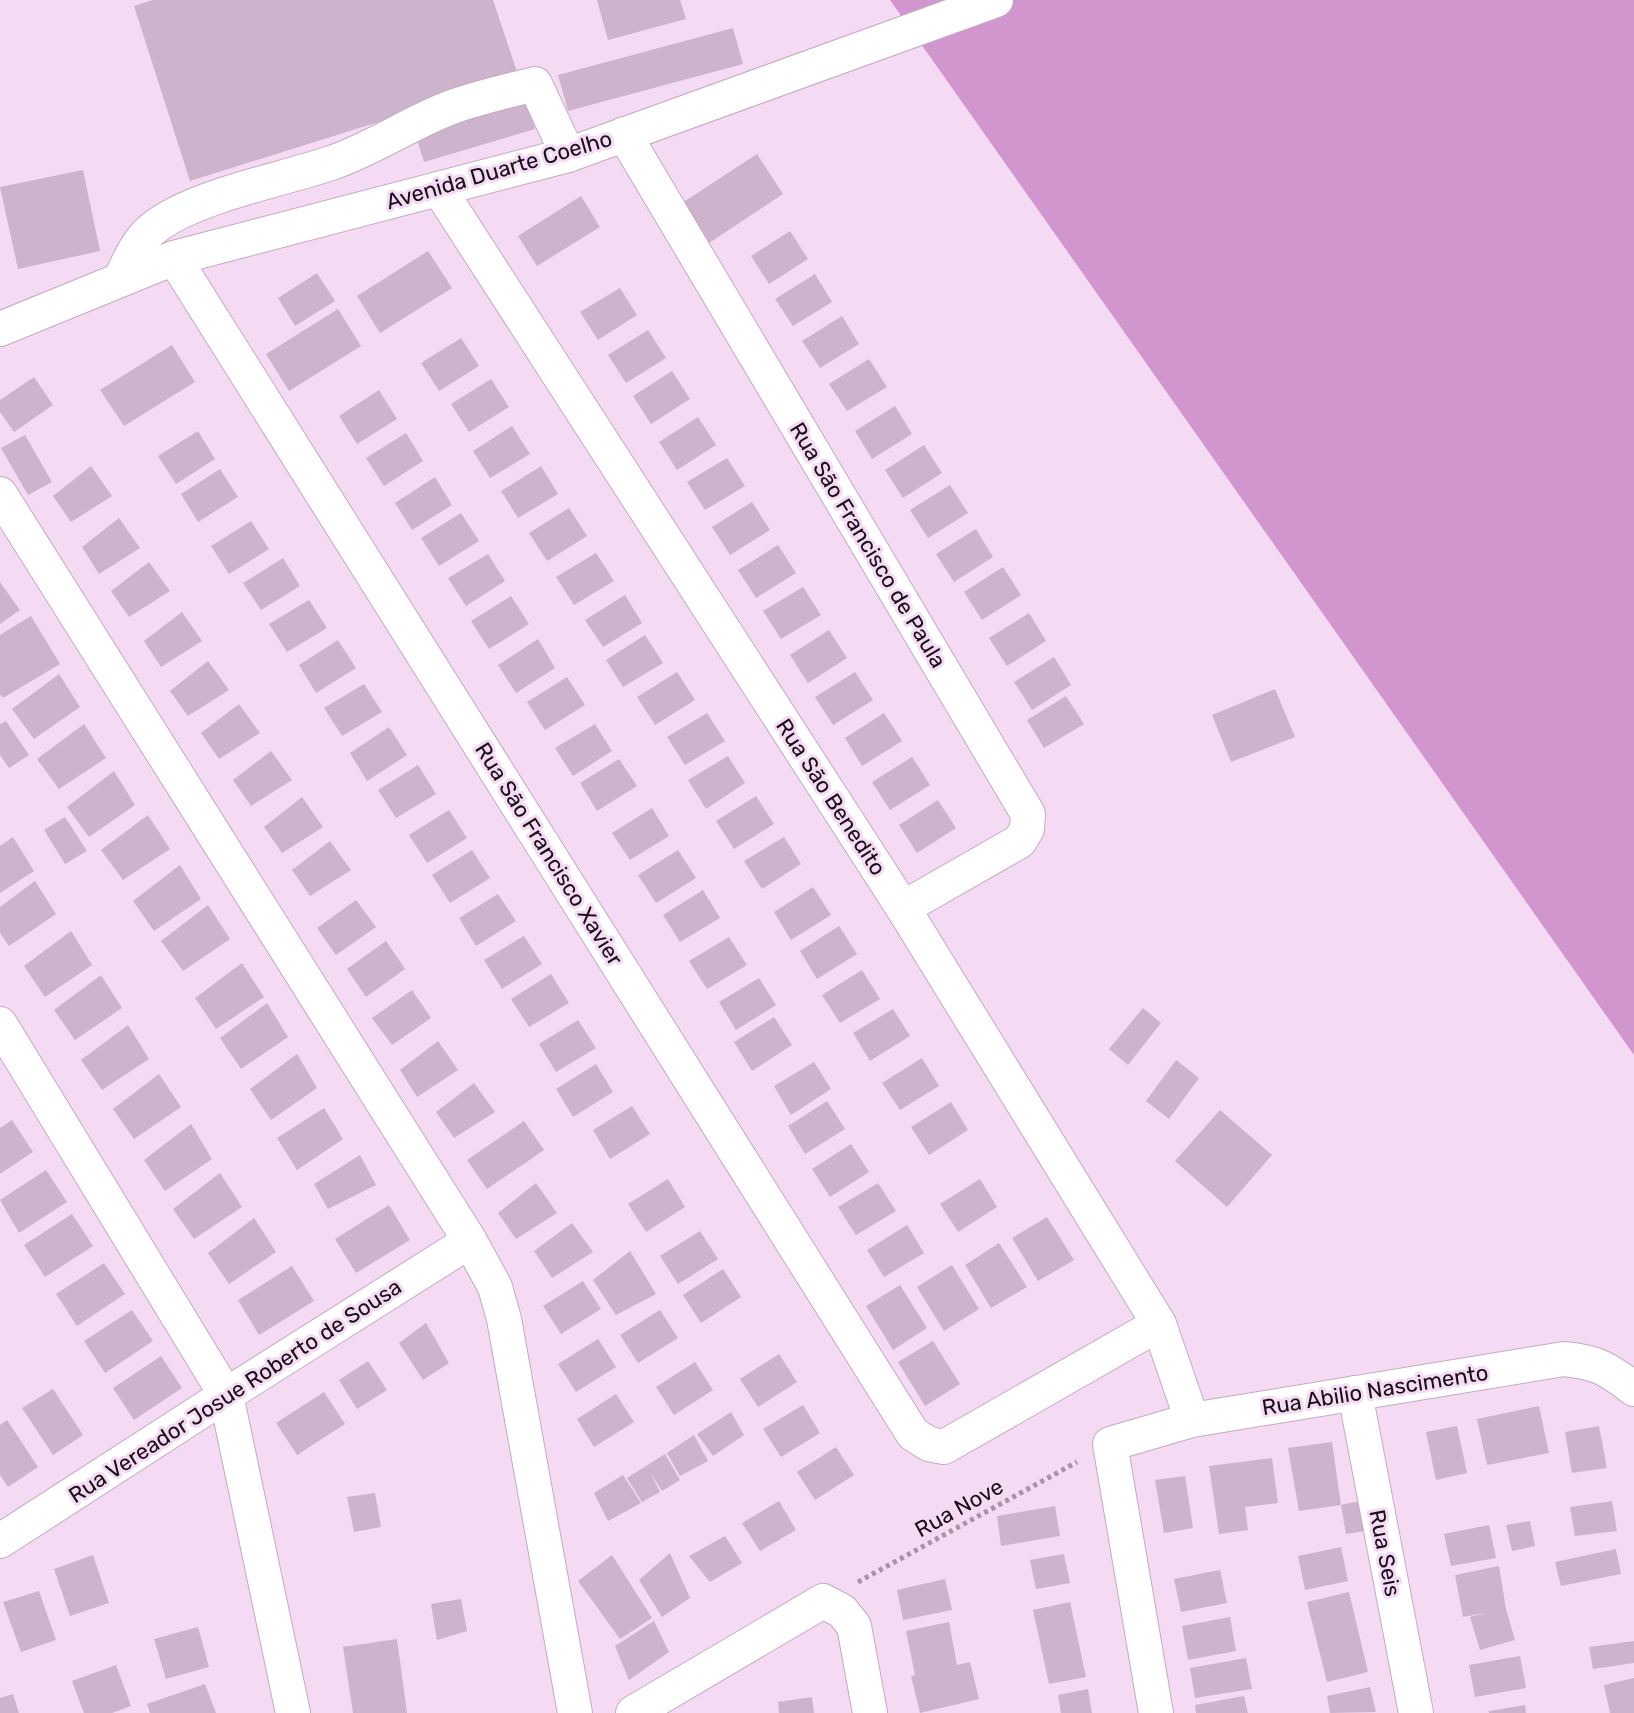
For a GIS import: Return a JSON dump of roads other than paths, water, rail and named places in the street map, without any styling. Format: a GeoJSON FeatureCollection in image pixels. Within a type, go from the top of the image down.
{"type":"FeatureCollection","features":[{"type":"Feature","properties":{"kind":"street","name":"Avenida Duarte Coelho"},"geometry":{"type":"LineString","coordinates":[[0,329],[174,258],[568,155],[996,0]]}},
{"type":"Feature","properties":{"kind":"street"},"geometry":{"type":"LineString","coordinates":[[121,278],[137,243],[159,224],[193,206],[334,162],[451,107],[494,94],[535,84],[568,155]]}},
{"type":"Feature","properties":{"kind":"street","name":"Rua São Francisco de Paula"},"geometry":{"type":"LineString","coordinates":[[624,134],[1028,814],[1027,829],[1020,841],[903,908]]}},
{"type":"Feature","properties":{"kind":"street","name":"Rua São Benedito"},"geometry":{"type":"LineString","coordinates":[[439,189],[903,908],[1159,1324],[1192,1420]]}},
{"type":"Feature","properties":{"kind":"street","name":"Rua São Francisco Xavier"},"geometry":{"type":"LineString","coordinates":[[174,258],[913,1434],[929,1444],[944,1447],[1159,1324]]}},
{"type":"Feature","properties":{"kind":"street"},"geometry":{"type":"LineString","coordinates":[[0,494],[470,1241],[495,1287],[504,1319],[575,1713]]}},
{"type":"Feature","properties":{"kind":"street"},"geometry":{"type":"LineString","coordinates":[[0,1024],[226,1395],[293,1713]]}},
{"type":"Feature","properties":{"kind":"street","name":"Rua Vereador Josue Roberto de Sousa"},"geometry":{"type":"LineString","coordinates":[[0,1541],[470,1241]]}},
{"type":"Feature","properties":{"kind":"street","name":"Rua Abilio Nascimento"},"geometry":{"type":"LineString","coordinates":[[1156,1713],[1110,1444],[1192,1420],[1564,1359],[1605,1367],[1634,1389]]}},
{"type":"Feature","properties":{"kind":"street","name":"Rua Seis"},"geometry":{"type":"LineString","coordinates":[[1355,1393],[1416,1713]]}},
{"type":"Feature","properties":{"kind":"street"},"geometry":{"type":"LineString","coordinates":[[633,1713],[823,1601],[842,1611],[854,1626],[870,1713]]}}]}
